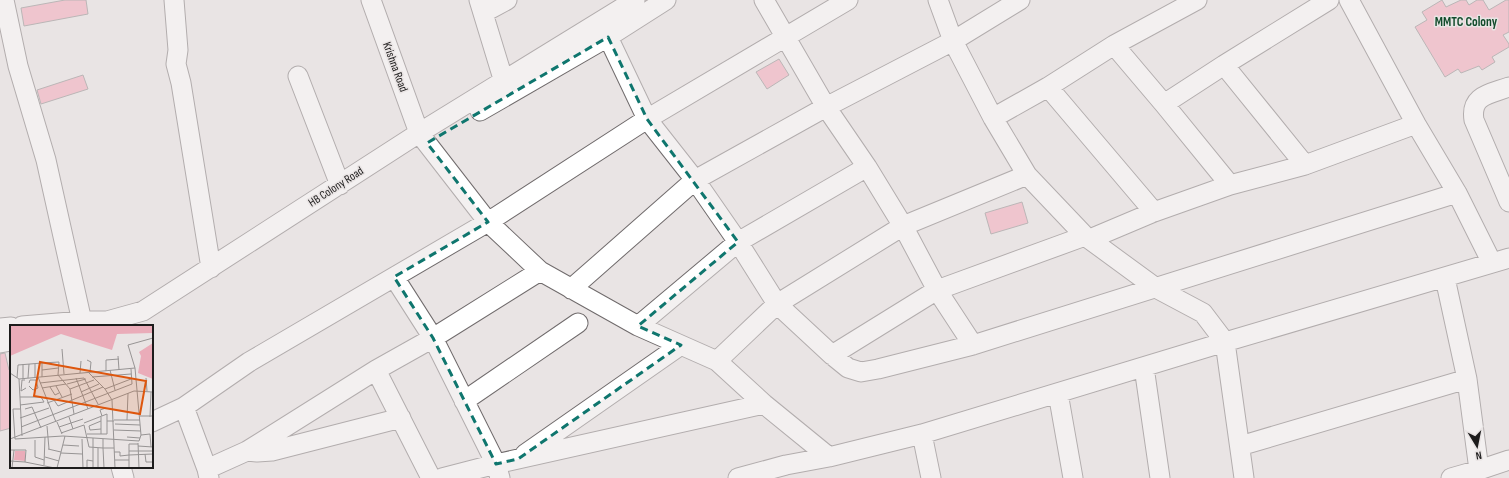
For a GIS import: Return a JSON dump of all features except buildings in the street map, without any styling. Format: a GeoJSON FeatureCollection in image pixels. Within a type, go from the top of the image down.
{"type":"FeatureCollection","features":[{"type":"Feature","properties":{"kind":"street"},"geometry":{"type":"LineString","coordinates":[[4,0],[18,66],[46,160],[83,324]]}},
{"type":"Feature","properties":{"kind":"street"},"geometry":{"type":"LineString","coordinates":[[174,0],[178,50],[176,64],[181,83],[211,268]]}},
{"type":"Feature","properties":{"kind":"street","name":"Krishna Road"},"geometry":{"type":"LineString","coordinates":[[371,0],[423,138],[488,222],[540,271],[638,326],[717,361],[764,404],[828,457]]}},
{"type":"Feature","properties":{"kind":"street"},"geometry":{"type":"LineString","coordinates":[[504,82],[481,6],[507,0]]}},
{"type":"Feature","properties":{"kind":"street","name":"HB Colony Road"},"geometry":{"type":"LineString","coordinates":[[52,325],[83,324],[107,321],[143,311],[340,185],[423,138],[504,82],[634,0]]}},
{"type":"Feature","properties":{"kind":"street"},"geometry":{"type":"LineString","coordinates":[[134,325],[147,321],[423,138],[608,37],[666,0]]}},
{"type":"Feature","properties":{"kind":"street"},"geometry":{"type":"LineString","coordinates":[[764,0],[826,107],[867,167],[903,226],[937,290],[973,345]]}},
{"type":"Feature","properties":{"kind":"street"},"geometry":{"type":"LineString","coordinates":[[153,422],[184,407],[249,362],[488,222],[647,119],[848,0]]}},
{"type":"Feature","properties":{"kind":"street"},"geometry":{"type":"LineString","coordinates":[[938,0],[953,41],[993,118],[1027,175],[1087,237],[1156,288],[1203,313],[1225,342],[1244,478]]}},
{"type":"Feature","properties":{"kind":"street"},"geometry":{"type":"LineString","coordinates":[[571,289],[695,180],[826,107],[953,41],[1020,0]]}},
{"type":"Feature","properties":{"kind":"street"},"geometry":{"type":"LineString","coordinates":[[993,118],[1048,87],[1114,45],[1197,0]]}},
{"type":"Feature","properties":{"kind":"street"},"geometry":{"type":"LineString","coordinates":[[1164,104],[1329,0]]}},
{"type":"Feature","properties":{"kind":"street"},"geometry":{"type":"LineString","coordinates":[[738,478],[787,471],[828,457],[922,434],[1225,342],[1501,261],[1457,193],[1416,124],[1349,0]]}},
{"type":"Feature","properties":{"kind":"street"},"geometry":{"type":"LineString","coordinates":[[608,37],[647,119],[695,180],[738,242],[777,304],[848,368],[861,372],[973,345],[1457,193]]}},
{"type":"Feature","properties":{"kind":"street"},"geometry":{"type":"LineString","coordinates":[[1114,45],[1230,185]]}},
{"type":"Feature","properties":{"kind":"street"},"geometry":{"type":"LineString","coordinates":[[1224,65],[1305,165]]}},
{"type":"Feature","properties":{"kind":"street"},"geometry":{"type":"LineString","coordinates":[[298,76],[340,185]]}},
{"type":"Feature","properties":{"kind":"street"},"geometry":{"type":"LineString","coordinates":[[1048,87],[1154,212]]}},
{"type":"Feature","properties":{"kind":"street"},"geometry":{"type":"LineString","coordinates":[[1509,87],[1482,97],[1475,104],[1472,111],[1474,120],[1509,202]]}},
{"type":"Feature","properties":{"kind":"street"},"geometry":{"type":"LineString","coordinates":[[832,355],[937,290],[1230,185],[1305,165],[1416,124]]}},
{"type":"Feature","properties":{"kind":"street"},"geometry":{"type":"LineString","coordinates":[[638,326],[738,242],[867,167]]}},
{"type":"Feature","properties":{"kind":"street"},"geometry":{"type":"LineString","coordinates":[[717,361],[777,304],[903,226],[1027,175]]}},
{"type":"Feature","properties":{"kind":"street"},"geometry":{"type":"LineString","coordinates":[[184,407],[208,474],[376,370],[433,338],[540,271]]}},
{"type":"Feature","properties":{"kind":"street"},"geometry":{"type":"LineString","coordinates":[[394,277],[433,338],[498,471]]}},
{"type":"Feature","properties":{"kind":"street"},"geometry":{"type":"LineString","coordinates":[[1445,278],[1467,379],[1479,470]]}},
{"type":"Feature","properties":{"kind":"street"},"geometry":{"type":"LineString","coordinates":[[464,401],[578,323]]}},
{"type":"Feature","properties":{"kind":"street"},"geometry":{"type":"LineString","coordinates":[[0,328],[10,327]]}},
{"type":"Feature","properties":{"kind":"street"},"geometry":{"type":"LineString","coordinates":[[0,343],[10,342]]}},
{"type":"Feature","properties":{"kind":"street"},"geometry":{"type":"LineString","coordinates":[[442,478],[498,471],[518,459],[681,345]]}},
{"type":"Feature","properties":{"kind":"street"},"geometry":{"type":"LineString","coordinates":[[1144,367],[1160,478]]}},
{"type":"Feature","properties":{"kind":"street"},"geometry":{"type":"LineString","coordinates":[[376,370],[431,478]]}},
{"type":"Feature","properties":{"kind":"street"},"geometry":{"type":"LineString","coordinates":[[1240,446],[1467,379]]}},
{"type":"Feature","properties":{"kind":"street"},"geometry":{"type":"LineString","coordinates":[[1058,393],[1073,478]]}},
{"type":"Feature","properties":{"kind":"street"},"geometry":{"type":"LineString","coordinates":[[518,459],[764,404]]}},
{"type":"Feature","properties":{"kind":"street"},"geometry":{"type":"LineString","coordinates":[[247,450],[262,452],[278,449],[401,418]]}},
{"type":"Feature","properties":{"kind":"street"},"geometry":{"type":"LineString","coordinates":[[922,434],[931,478]]}},
{"type":"Feature","properties":{"kind":"street"},"geometry":{"type":"LineString","coordinates":[[1451,478],[1509,460]]}},
{"type":"Feature","properties":{"kind":"street"},"geometry":{"type":"LineString","coordinates":[[121,468],[124,478]]}},
{"type":"Feature","properties":{"kind":"highlighted area"},"geometry":{"type":"Polygon","coordinates":[[[608,37],[647,119],[738,242],[638,326],[681,345],[518,459],[496,464],[433,338],[394,277],[488,222],[427,143],[608,37]]]}},
{"type":"Feature","properties":{"kind":"district","name":"MMTC Colony"},"geometry":{"type":"Point","coordinates":[1466,22]}}]}
